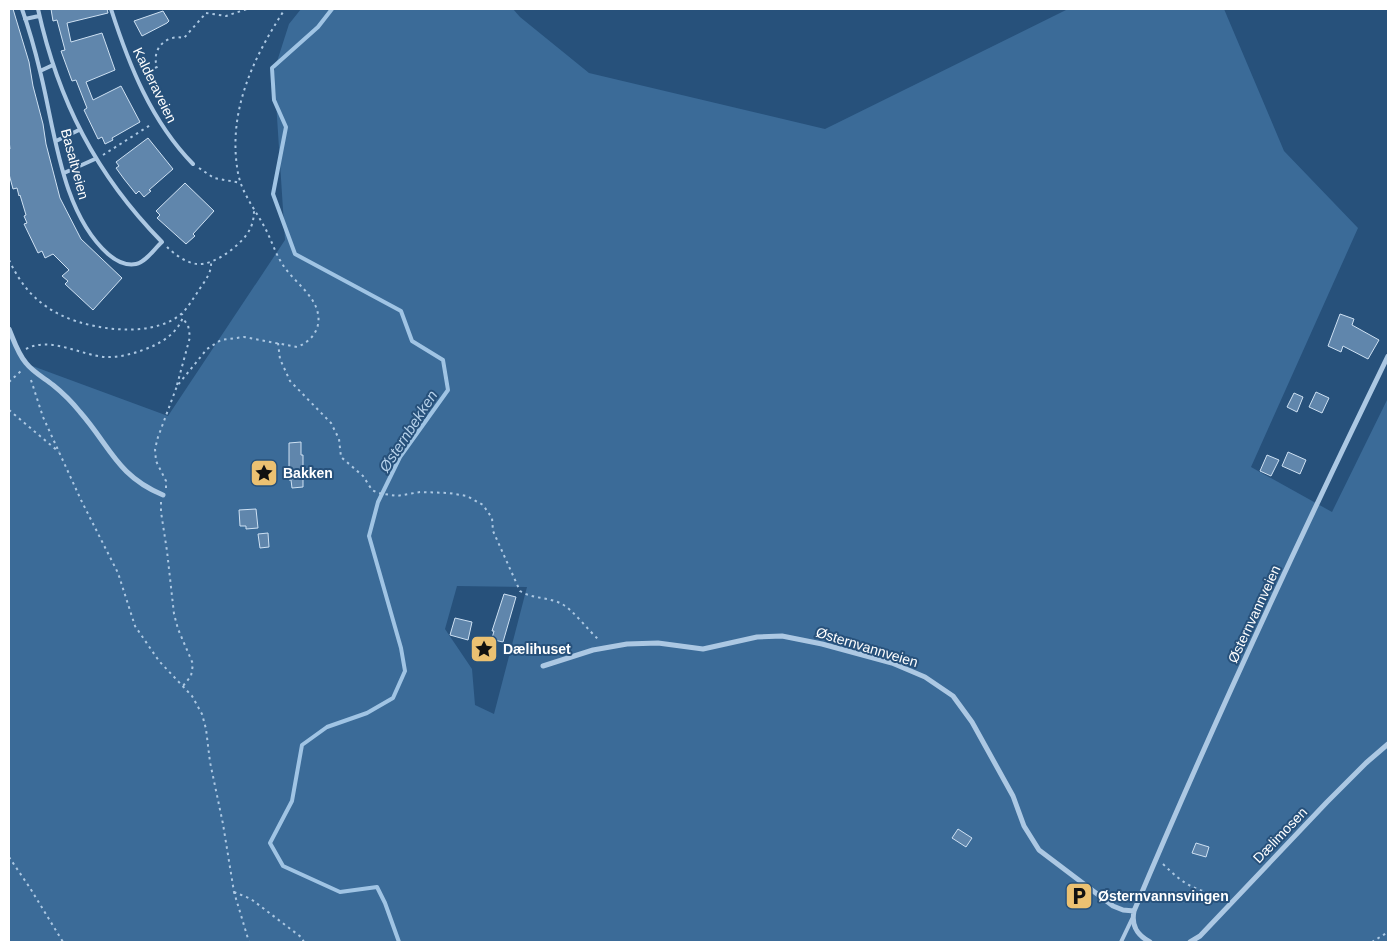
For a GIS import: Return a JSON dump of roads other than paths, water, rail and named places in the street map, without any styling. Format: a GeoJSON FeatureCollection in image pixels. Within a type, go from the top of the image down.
{"type":"FeatureCollection","features":[{"type":"Feature","properties":{"kind":"street"},"geometry":{"type":"LineString","coordinates":[[9,329],[20,354],[28,365],[64,395],[79,411],[124,470],[144,486],[163,495]]}},
{"type":"Feature","properties":{"kind":"street","name":"Østernvannveien"},"geometry":{"type":"LineString","coordinates":[[1132,919],[1156,857],[1322,491],[1388,356]]}},
{"type":"Feature","properties":{"kind":"street","name":"Østernvannveien"},"geometry":{"type":"LineString","coordinates":[[542,666],[593,650],[627,644],[651,643],[703,649],[757,637],[782,636],[822,644],[892,663],[925,677],[953,696],[972,722],[1013,796],[1024,826],[1040,850],[1113,906],[1122,910],[1134,911]]}},
{"type":"Feature","properties":{"kind":"street","name":"Dælimosen"},"geometry":{"type":"LineString","coordinates":[[1190,942],[1200,936],[1360,769],[1388,744]]}},
{"type":"Feature","properties":{"kind":"street"},"geometry":{"type":"LineString","coordinates":[[1132,919],[1136,932],[1150,942]]}},
{"type":"Feature","properties":{"kind":"lane","name":"Basaltveien"},"geometry":{"type":"LineString","coordinates":[[22,9],[40,71],[72,199],[87,230],[103,249],[115,260],[125,264],[138,263],[162,242],[123,199],[95,159]]}},
{"type":"Feature","properties":{"kind":"lane"},"geometry":{"type":"LineString","coordinates":[[38,9],[53,65],[79,130],[95,159],[64,173]]}},
{"type":"Feature","properties":{"kind":"lane","name":"Kalderaveien"},"geometry":{"type":"LineString","coordinates":[[111,9],[126,54],[147,100],[166,133],[193,164]]}},
{"type":"Feature","properties":{"kind":"lane"},"geometry":{"type":"LineString","coordinates":[[26,20],[39,16]]}},
{"type":"Feature","properties":{"kind":"lane"},"geometry":{"type":"LineString","coordinates":[[40,71],[53,65]]}},
{"type":"Feature","properties":{"kind":"lane"},"geometry":{"type":"LineString","coordinates":[[56,141],[79,130]]}},
{"type":"Feature","properties":{"kind":"lane"},"geometry":{"type":"LineString","coordinates":[[1121,942],[1132,919]]}},
{"type":"Feature","properties":{"kind":"waterway","name":"Østernbekken"},"geometry":{"type":"LineString","coordinates":[[332,9],[318,27],[272,68],[274,100],[286,127],[273,194],[295,254],[401,311],[412,341],[443,360],[448,390],[400,457],[378,502],[369,536],[401,648],[405,671],[393,698],[367,713],[327,727],[302,745],[292,801],[270,843],[283,866],[340,892],[377,887],[399,942]]}},
{"type":"Feature","properties":{"kind":"place","name":"Bakken"},"geometry":{"type":"Point","coordinates":[264,473]}},
{"type":"Feature","properties":{"kind":"place","name":"Dælihuset"},"geometry":{"type":"Point","coordinates":[484,649]}},
{"type":"Feature","properties":{"kind":"place","name":"Østernvannsvingen"},"geometry":{"type":"Point","coordinates":[1079,896]}}]}
